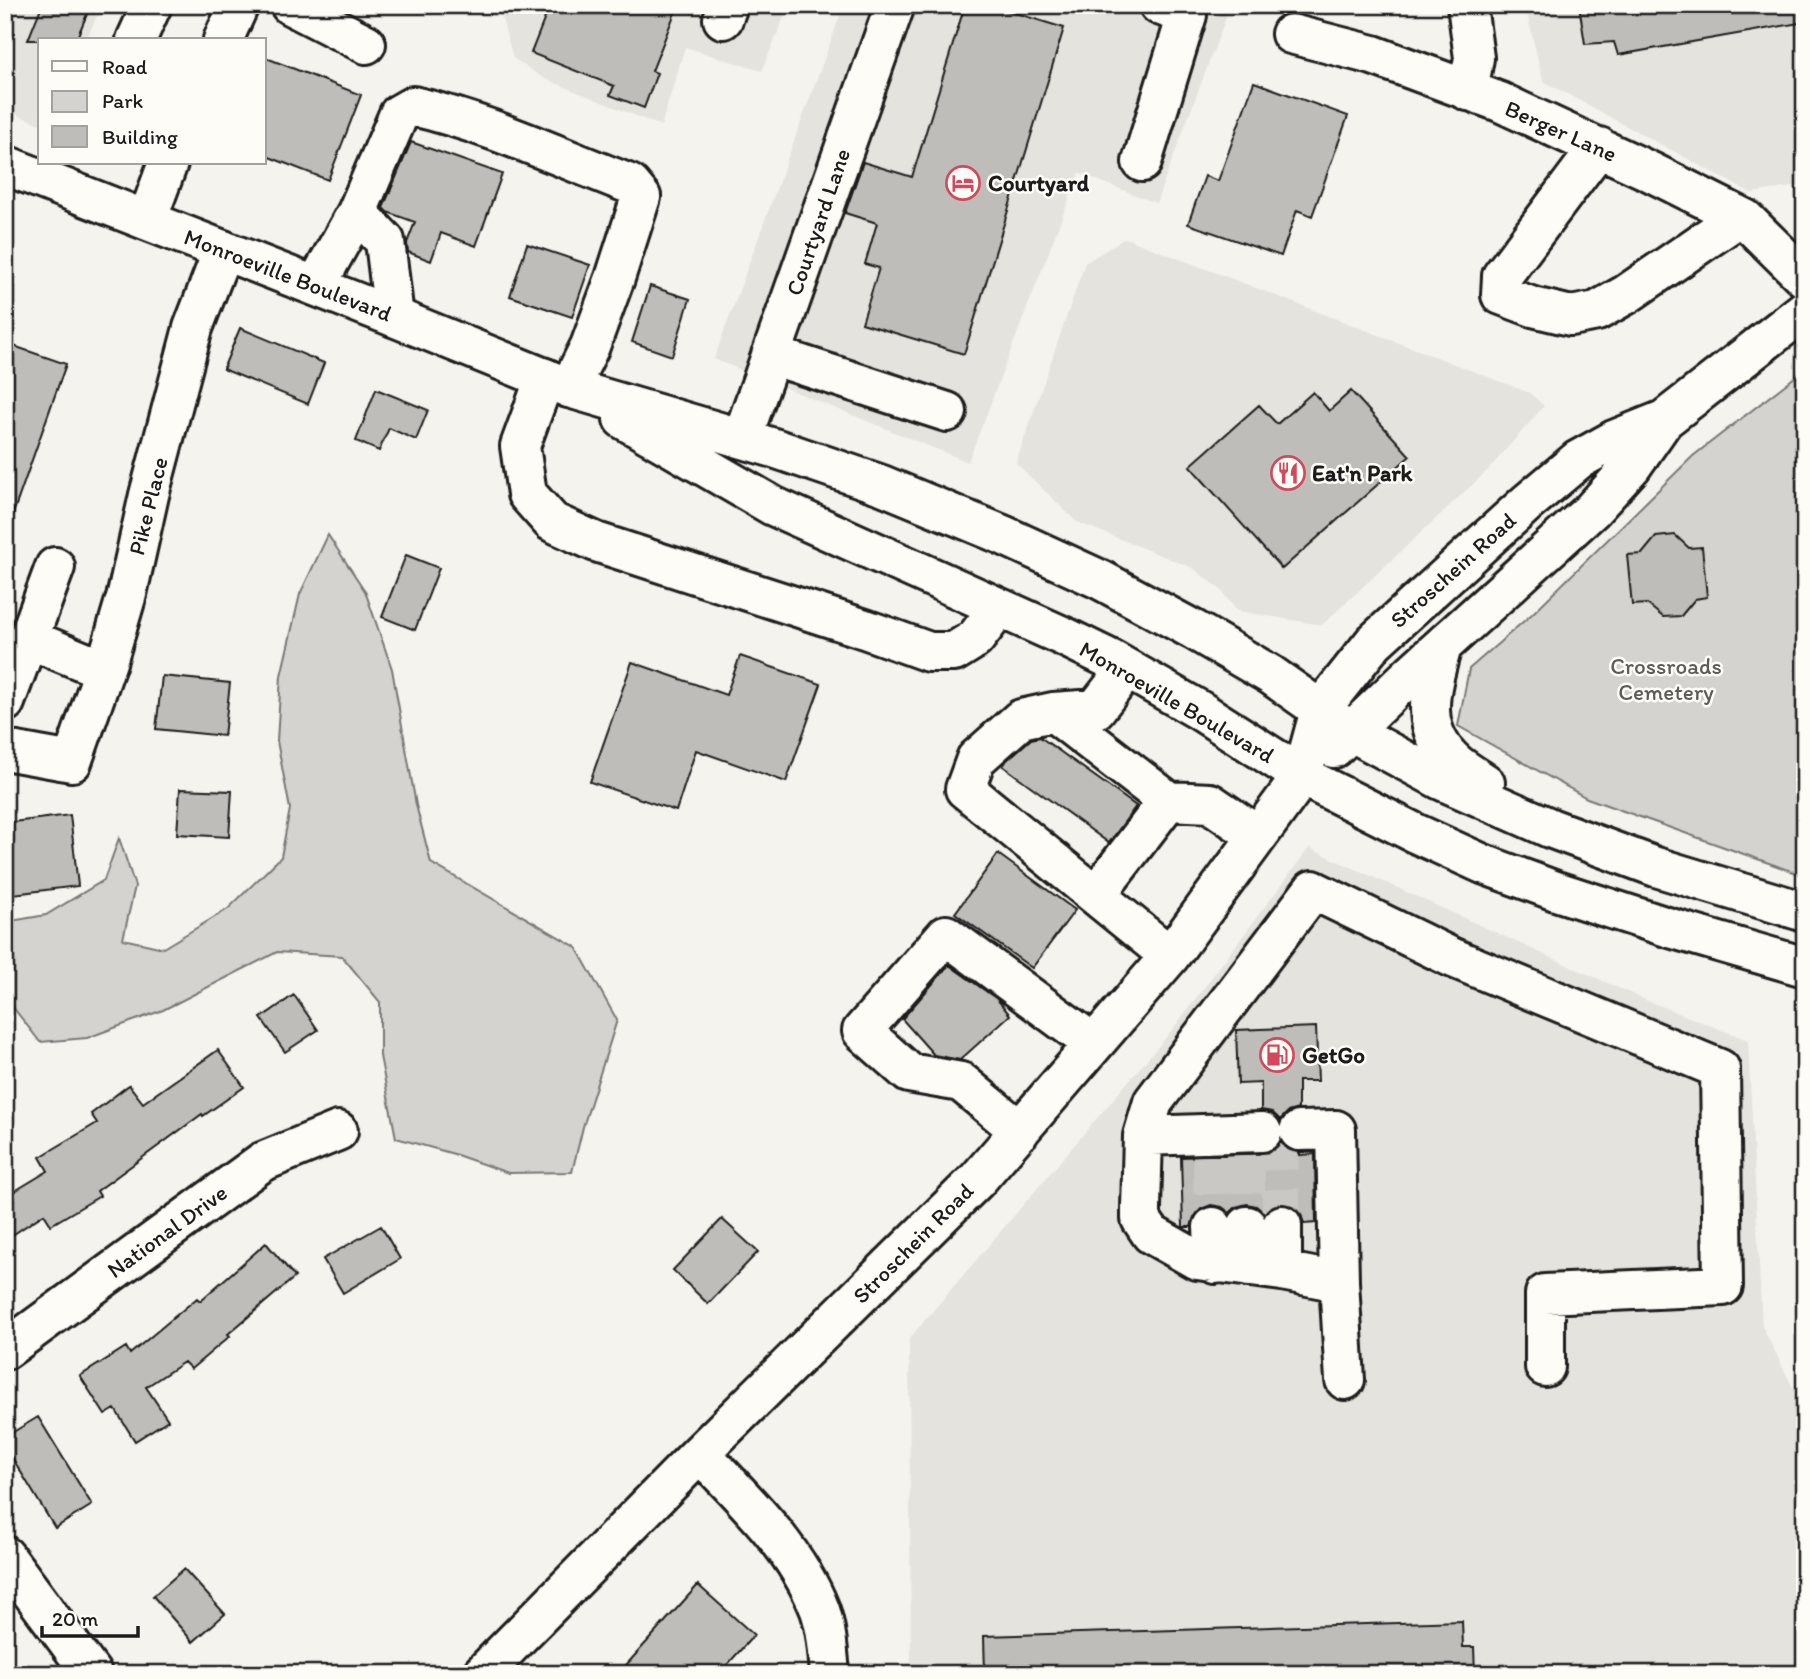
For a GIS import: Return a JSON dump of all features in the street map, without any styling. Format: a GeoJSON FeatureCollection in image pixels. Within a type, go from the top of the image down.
{"type":"FeatureCollection","features":[{"type":"Feature","properties":{"kind":"main road"},"geometry":{"type":"LineString","coordinates":[[137,38],[152,5]]}},
{"type":"Feature","properties":{"kind":"main road"},"geometry":{"type":"LineString","coordinates":[[224,38],[239,5]]}},
{"type":"Feature","properties":{"kind":"main road"},"geometry":{"type":"LineString","coordinates":[[290,5],[366,44]]}},
{"type":"Feature","properties":{"kind":"main road","name":"Courtyard Lane"},"geometry":{"type":"LineString","coordinates":[[742,438],[895,5]]}},
{"type":"Feature","properties":{"kind":"main road"},"geometry":{"type":"LineString","coordinates":[[1142,162],[1187,15],[1159,5]]}},
{"type":"Feature","properties":{"kind":"main road"},"geometry":{"type":"LineString","coordinates":[[1467,5],[1474,58],[1468,90]]}},
{"type":"Feature","properties":{"kind":"main road","name":"Berger Lane"},"geometry":{"type":"LineString","coordinates":[[1290,34],[1373,55],[1500,102],[1599,147],[1745,219],[1805,278]]}},
{"type":"Feature","properties":{"kind":"main road"},"geometry":{"type":"LineString","coordinates":[[316,286],[357,212],[399,114],[412,106],[437,111],[630,184],[641,197],[590,346],[557,383],[520,446],[527,494],[552,522],[596,542],[929,652],[954,652],[975,639],[999,608]]}},
{"type":"Feature","properties":{"kind":"main road"},"geometry":{"type":"LineString","coordinates":[[1599,147],[1502,276],[1501,295],[1533,307],[1571,316],[1597,311],[1627,294],[1739,217]]}},
{"type":"Feature","properties":{"kind":"main road"},"geometry":{"type":"LineString","coordinates":[[147,220],[168,164]]}},
{"type":"Feature","properties":{"kind":"main road","name":"Monroeville Boulevard"},"geometry":{"type":"LineString","coordinates":[[5,165],[557,383],[774,448],[882,485],[1003,535],[1101,580],[1216,643],[1271,675],[1352,732],[1439,779],[1550,828],[1656,867],[1805,912]]}},
{"type":"Feature","properties":{"kind":"main road"},"geometry":{"type":"LineString","coordinates":[[357,212],[386,241],[394,317]]}},
{"type":"Feature","properties":{"kind":"main road","name":"Pike Place"},"geometry":{"type":"LineString","coordinates":[[5,750],[72,762],[127,594],[149,495],[193,328],[223,250]]}},
{"type":"Feature","properties":{"kind":"main road","name":"Stroschein Road"},"geometry":{"type":"LineString","coordinates":[[1302,776],[1321,710],[1374,642],[1578,460],[1614,440],[1664,420],[1805,310]]}},
{"type":"Feature","properties":{"kind":"main road"},"geometry":{"type":"LineString","coordinates":[[771,355],[947,412]]}},
{"type":"Feature","properties":{"kind":"main road","name":"Monroeville Boulevard"},"geometry":{"type":"LineString","coordinates":[[557,383],[773,506],[1065,637],[1199,710],[1302,776],[1483,864],[1654,923],[1805,967]]}},
{"type":"Feature","properties":{"kind":"main road","name":"Stroschein Road"},"geometry":{"type":"LineString","coordinates":[[482,1674],[700,1453],[977,1181],[1170,956],[1302,776],[1592,510],[1632,466],[1664,420]]}},
{"type":"Feature","properties":{"kind":"main road"},"geometry":{"type":"LineString","coordinates":[[5,702],[55,567]]}},
{"type":"Feature","properties":{"kind":"main road"},"geometry":{"type":"LineString","coordinates":[[29,639],[104,670]]}},
{"type":"Feature","properties":{"kind":"main road"},"geometry":{"type":"LineString","coordinates":[[1441,646],[1430,690],[1429,710],[1439,745],[1458,764],[1550,828]]}},
{"type":"Feature","properties":{"kind":"main road"},"geometry":{"type":"LineString","coordinates":[[1127,669],[1096,709],[1053,712],[1021,719],[976,759],[965,789],[1170,956]]}},
{"type":"Feature","properties":{"kind":"main road"},"geometry":{"type":"LineString","coordinates":[[1053,712],[1168,801],[1210,803],[1258,836]]}},
{"type":"Feature","properties":{"kind":"main road"},"geometry":{"type":"LineString","coordinates":[[1096,895],[1168,801]]}},
{"type":"Feature","properties":{"kind":"main road"},"geometry":{"type":"LineString","coordinates":[[1339,1283],[1248,1246],[1197,1261],[1151,1234],[1141,1219],[1143,1136],[1153,1102],[1314,890],[1451,957],[1720,1069],[1723,1286],[1545,1294],[1545,1367]]}},
{"type":"Feature","properties":{"kind":"main road"},"geometry":{"type":"LineString","coordinates":[[1020,1130],[961,1082],[909,1073],[862,1031],[946,935],[1094,1044]]}},
{"type":"Feature","properties":{"kind":"main road"},"geometry":{"type":"LineString","coordinates":[[1143,1136],[1246,1140],[1336,1130],[1339,1283],[1345,1380]]}},
{"type":"Feature","properties":{"kind":"main road","name":"National Drive"},"geometry":{"type":"LineString","coordinates":[[5,1350],[262,1162],[338,1131]]}},
{"type":"Feature","properties":{"kind":"main road"},"geometry":{"type":"LineString","coordinates":[[700,1453],[756,1513],[790,1556],[807,1584],[820,1611],[827,1639],[830,1674]]}},
{"type":"Feature","properties":{"kind":"main road"},"geometry":{"type":"LineString","coordinates":[[5,1556],[92,1674]]}},
{"type":"Feature","properties":{"kind":"shaded area"},"geometry":{"type":"Polygon","coordinates":[[[5,5],[102,5],[87,38],[38,38],[38,123],[5,110],[5,5]]]}},
{"type":"Feature","properties":{"kind":"shaded area"},"geometry":{"type":"Polygon","coordinates":[[[498,5],[789,5],[762,71],[685,47],[661,126],[543,78],[513,58],[498,5]]]}},
{"type":"Feature","properties":{"kind":"shaded area"},"geometry":{"type":"Polygon","coordinates":[[[844,5],[1223,5],[1228,12],[1156,203],[1079,173],[968,462],[714,359],[844,5]]]}},
{"type":"Feature","properties":{"kind":"shaded area"},"geometry":{"type":"Polygon","coordinates":[[[1525,5],[1805,5],[1805,185],[1751,193],[1543,81],[1525,5]]]}},
{"type":"Feature","properties":{"kind":"shaded area"},"geometry":{"type":"Polygon","coordinates":[[[1125,238],[1530,393],[1544,406],[1488,470],[1322,625],[1237,611],[1220,589],[1193,568],[1077,522],[1016,463],[1085,263],[1125,238]]]}},
{"type":"Feature","properties":{"kind":"shaded area"},"geometry":{"type":"Polygon","coordinates":[[[1309,848],[1645,1000],[1748,1040],[1762,1326],[1801,1404],[1805,1514],[1805,1674],[911,1674],[909,1339],[1173,1029],[1309,848]]]}},
{"type":"Feature","properties":{"kind":"green space","name":"Crossroads Cemetery"},"geometry":{"type":"Polygon","coordinates":[[[1805,369],[1805,876],[1587,798],[1458,726],[1469,669],[1532,614],[1693,456],[1805,369]]]}},
{"type":"Feature","properties":{"kind":"green space"},"geometry":{"type":"Polygon","coordinates":[[[328,535],[365,591],[392,669],[416,805],[431,863],[576,947],[617,1020],[583,1127],[572,1172],[508,1173],[396,1138],[380,1056],[380,1002],[342,956],[277,952],[163,1010],[87,1038],[40,1042],[5,997],[5,922],[46,915],[104,880],[119,838],[135,886],[123,939],[163,948],[228,909],[281,857],[290,809],[277,741],[281,676],[300,594],[328,535]]]}},
{"type":"Feature","properties":{"kind":"building"},"geometry":{"type":"Polygon","coordinates":[[[42,5],[91,5],[77,38],[28,40],[42,5]]]}},
{"type":"Feature","properties":{"kind":"building"},"geometry":{"type":"Polygon","coordinates":[[[550,5],[678,5],[652,71],[657,73],[644,108],[610,95],[614,86],[531,53],[550,5]]]}},
{"type":"Feature","properties":{"kind":"building","name":"Courtyard"},"geometry":{"type":"Polygon","coordinates":[[[965,5],[989,5],[1064,28],[964,354],[862,323],[879,268],[865,264],[877,223],[845,213],[863,162],[912,177],[965,5]]]}},
{"type":"Feature","properties":{"kind":"building"},"geometry":{"type":"Polygon","coordinates":[[[1579,5],[1805,5],[1805,22],[1618,55],[1614,42],[1585,44],[1579,5]]]}},
{"type":"Feature","properties":{"kind":"building"},"geometry":{"type":"Polygon","coordinates":[[[266,58],[361,95],[328,180],[266,156],[266,58]]]}},
{"type":"Feature","properties":{"kind":"building"},"geometry":{"type":"Polygon","coordinates":[[[1254,82],[1348,116],[1312,216],[1297,210],[1281,256],[1188,224],[1205,176],[1218,181],[1254,82]]]}},
{"type":"Feature","properties":{"kind":"building"},"geometry":{"type":"Polygon","coordinates":[[[411,142],[502,174],[476,246],[441,233],[431,261],[408,252],[407,243],[415,222],[383,208],[411,142]]]}},
{"type":"Feature","properties":{"kind":"building"},"geometry":{"type":"Polygon","coordinates":[[[527,244],[590,265],[572,317],[510,296],[527,244]]]}},
{"type":"Feature","properties":{"kind":"building"},"geometry":{"type":"Polygon","coordinates":[[[650,286],[690,299],[672,356],[632,342],[650,286]]]}},
{"type":"Feature","properties":{"kind":"building"},"geometry":{"type":"Polygon","coordinates":[[[240,328],[324,363],[308,404],[223,369],[240,328]]]}},
{"type":"Feature","properties":{"kind":"building"},"geometry":{"type":"Polygon","coordinates":[[[5,343],[66,364],[9,525],[5,525],[5,343]]]}},
{"type":"Feature","properties":{"kind":"building"},"geometry":{"type":"Polygon","coordinates":[[[376,389],[428,410],[416,440],[389,428],[379,451],[356,441],[376,389]]]}},
{"type":"Feature","properties":{"kind":"building"},"geometry":{"type":"Polygon","coordinates":[[[1351,391],[1410,456],[1282,569],[1190,466],[1259,405],[1277,424],[1313,392],[1329,411],[1351,391]]]}},
{"type":"Feature","properties":{"kind":"building"},"geometry":{"type":"Polygon","coordinates":[[[1675,535],[1689,548],[1702,547],[1707,597],[1695,599],[1681,616],[1663,617],[1647,604],[1632,605],[1627,555],[1642,554],[1656,537],[1675,535]]]}},
{"type":"Feature","properties":{"kind":"building"},"geometry":{"type":"Polygon","coordinates":[[[406,555],[439,568],[415,630],[382,617],[406,555]]]}},
{"type":"Feature","properties":{"kind":"building"},"geometry":{"type":"Polygon","coordinates":[[[740,656],[821,684],[786,782],[696,750],[676,811],[590,782],[632,662],[726,695],[740,656]]]}},
{"type":"Feature","properties":{"kind":"building"},"geometry":{"type":"Polygon","coordinates":[[[162,676],[230,683],[224,736],[156,729],[162,676]]]}},
{"type":"Feature","properties":{"kind":"building"},"geometry":{"type":"Polygon","coordinates":[[[1040,737],[1136,806],[1109,843],[1003,766],[1031,739],[1040,737]]]}},
{"type":"Feature","properties":{"kind":"building"},"geometry":{"type":"Polygon","coordinates":[[[180,789],[232,791],[229,837],[177,834],[180,789]]]}},
{"type":"Feature","properties":{"kind":"building"},"geometry":{"type":"Polygon","coordinates":[[[70,815],[78,886],[5,895],[5,823],[70,815]]]}},
{"type":"Feature","properties":{"kind":"building"},"geometry":{"type":"Polygon","coordinates":[[[998,854],[1075,910],[1032,968],[955,913],[998,854]]]}},
{"type":"Feature","properties":{"kind":"building"},"geometry":{"type":"Polygon","coordinates":[[[949,965],[997,999],[1010,1015],[960,1060],[934,1055],[902,1019],[949,965]]]}},
{"type":"Feature","properties":{"kind":"building"},"geometry":{"type":"Polygon","coordinates":[[[294,995],[318,1030],[285,1052],[261,1018],[294,995]]]}},
{"type":"Feature","properties":{"kind":"building","name":"GetGo"},"geometry":{"type":"Polygon","coordinates":[[[1316,1027],[1318,1081],[1298,1081],[1298,1109],[1288,1112],[1280,1120],[1272,1112],[1261,1110],[1261,1083],[1238,1084],[1236,1030],[1316,1027]]]}},
{"type":"Feature","properties":{"kind":"building"},"geometry":{"type":"Polygon","coordinates":[[[218,1050],[244,1087],[203,1116],[202,1114],[97,1191],[100,1196],[51,1225],[44,1214],[5,1240],[5,1197],[48,1171],[40,1157],[97,1123],[91,1114],[129,1085],[143,1103],[218,1050]]]}},
{"type":"Feature","properties":{"kind":"building"},"geometry":{"type":"Polygon","coordinates":[[[1281,1143],[1288,1150],[1300,1155],[1315,1154],[1316,1223],[1304,1224],[1301,1214],[1293,1206],[1281,1203],[1264,1213],[1256,1206],[1247,1204],[1236,1207],[1230,1213],[1222,1207],[1211,1205],[1201,1209],[1194,1217],[1191,1227],[1183,1227],[1181,1157],[1263,1154],[1274,1150],[1281,1143]]]}},
{"type":"Feature","properties":{"kind":"building"},"geometry":{"type":"Polygon","coordinates":[[[722,1219],[758,1252],[708,1304],[673,1270],[722,1219]]]}},
{"type":"Feature","properties":{"kind":"building"},"geometry":{"type":"Polygon","coordinates":[[[381,1226],[400,1259],[343,1293],[323,1259],[381,1226]]]}},
{"type":"Feature","properties":{"kind":"building"},"geometry":{"type":"Polygon","coordinates":[[[266,1243],[295,1277],[191,1369],[184,1362],[146,1387],[168,1420],[135,1441],[115,1409],[105,1415],[80,1376],[126,1347],[130,1354],[197,1298],[200,1301],[266,1243]]]}},
{"type":"Feature","properties":{"kind":"building"},"geometry":{"type":"Polygon","coordinates":[[[38,1417],[92,1505],[55,1528],[5,1446],[5,1437],[38,1417]]]}},
{"type":"Feature","properties":{"kind":"building"},"geometry":{"type":"Polygon","coordinates":[[[184,1569],[225,1614],[193,1642],[153,1596],[184,1569]]]}},
{"type":"Feature","properties":{"kind":"building"},"geometry":{"type":"Polygon","coordinates":[[[698,1585],[754,1635],[719,1674],[618,1674],[698,1585]]]}},
{"type":"Feature","properties":{"kind":"building"},"geometry":{"type":"Polygon","coordinates":[[[1462,1621],[1463,1647],[1474,1647],[1475,1674],[985,1674],[984,1636],[1462,1621]]]}},
{"type":"Feature","properties":{"kind":"tunnel"},"geometry":{"type":"LineString","coordinates":[[1278,1132],[1282,1225]]}},
{"type":"Feature","properties":{"kind":"tunnel"},"geometry":{"type":"LineString","coordinates":[[1245,1155],[1247,1226]]}},
{"type":"Feature","properties":{"kind":"tunnel"},"geometry":{"type":"LineString","coordinates":[[1212,1156],[1213,1227]]}},
{"type":"Feature","properties":{"kind":"place","name":"Courtyard"},"geometry":{"type":"Point","coordinates":[963,183]}},
{"type":"Feature","properties":{"kind":"place","name":"Eat'n Park"},"geometry":{"type":"Point","coordinates":[1288,473]}},
{"type":"Feature","properties":{"kind":"place","name":"GetGo"},"geometry":{"type":"Point","coordinates":[1277,1055]}}]}
